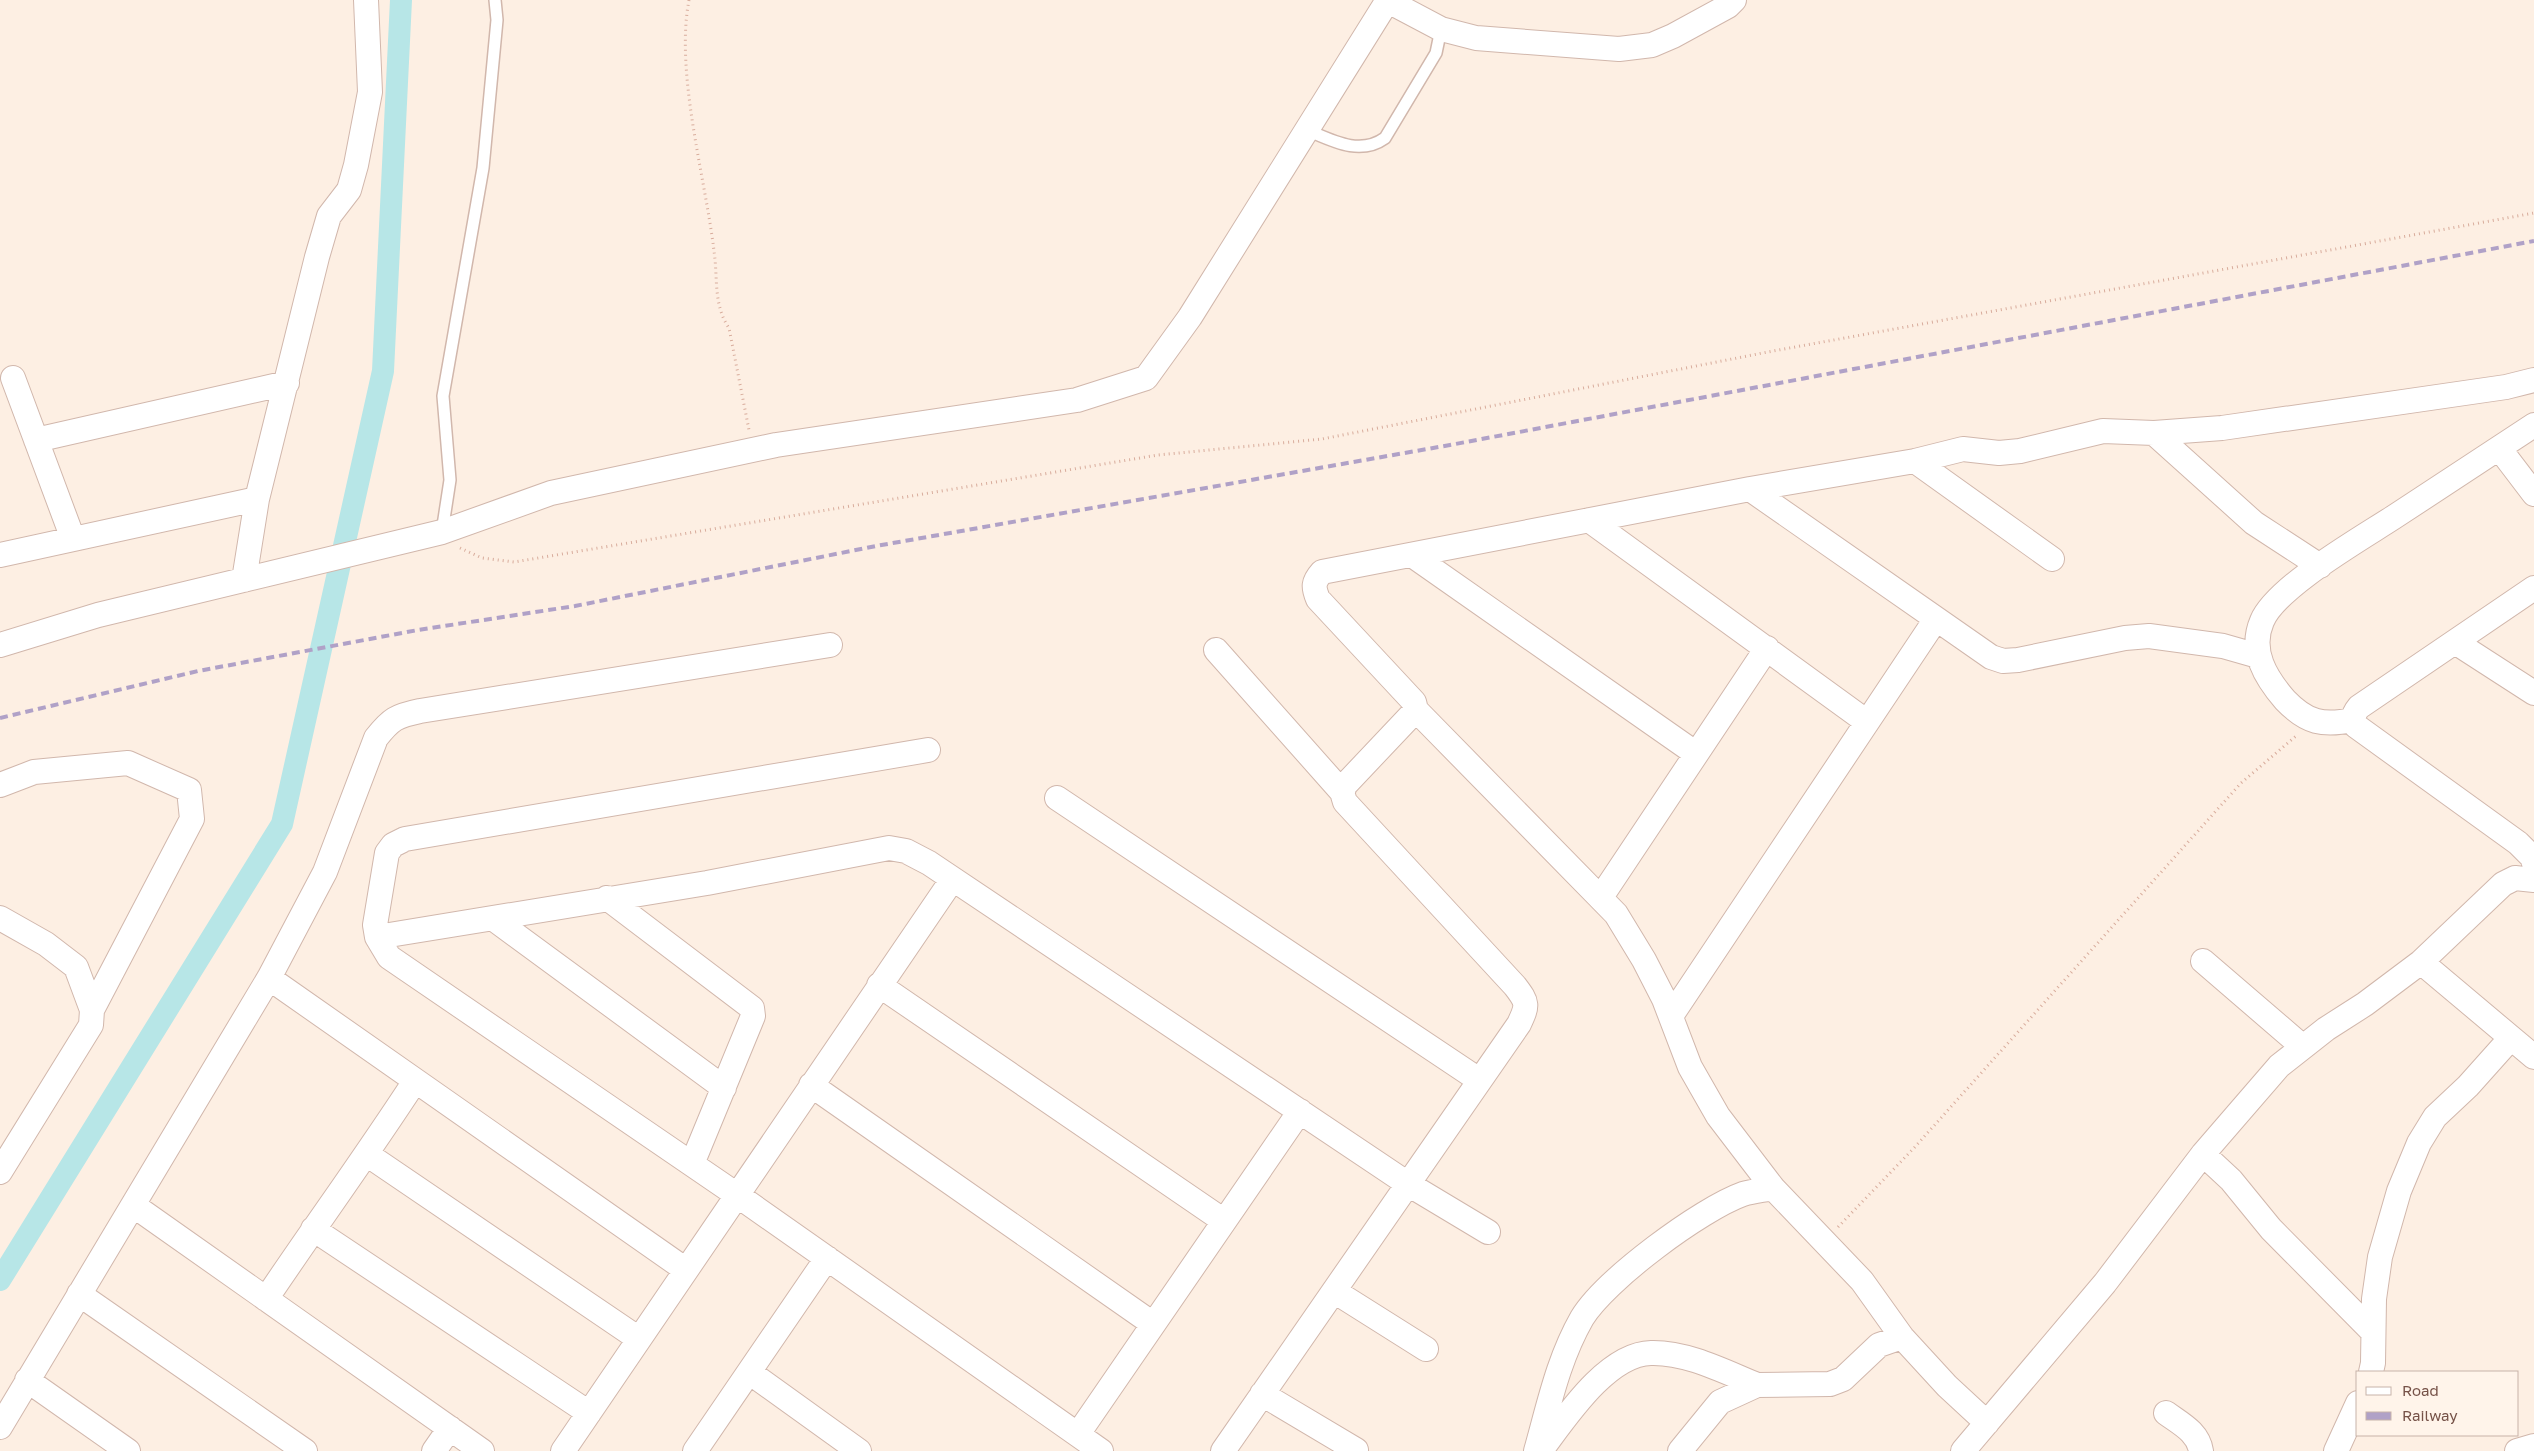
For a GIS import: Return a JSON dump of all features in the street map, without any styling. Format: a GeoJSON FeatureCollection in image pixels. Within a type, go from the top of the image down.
{"type":"FeatureCollection","features":[{"type":"Feature","properties":{"kind":"street"},"geometry":{"type":"LineString","coordinates":[[244,580],[257,499],[329,216],[349,190],[356,165],[370,92],[366,0]]}},
{"type":"Feature","properties":{"kind":"street"},"geometry":{"type":"LineString","coordinates":[[0,646],[98,615],[380,545],[442,532],[551,493],[753,450],[1077,400],[1146,378],[1190,318],[1388,1],[1441,29],[1476,38],[1619,49],[1652,45],[1673,36],[1728,6],[1734,0]]}},
{"type":"Feature","properties":{"kind":"street"},"geometry":{"type":"LineString","coordinates":[[13,378],[73,539]]}},
{"type":"Feature","properties":{"kind":"street"},"geometry":{"type":"LineString","coordinates":[[1987,1423],[1947,1386],[1902,1338],[1862,1282],[1773,1188],[1718,1116],[1690,1067],[1671,1016],[1644,960],[1616,914],[1416,710],[1414,702],[1318,599],[1313,588],[1314,580],[1322,572],[1750,489],[1915,461],[1963,449],[1999,453],[2020,451],[2104,431],[2154,433],[2222,428],[2506,387],[2534,380]]}},
{"type":"Feature","properties":{"kind":"street"},"geometry":{"type":"LineString","coordinates":[[36,440],[287,383]]}},
{"type":"Feature","properties":{"kind":"street"},"geometry":{"type":"LineString","coordinates":[[2353,720],[2330,725],[2314,721],[2295,710],[2269,682],[2258,656],[2261,622],[2278,599],[2320,566],[2534,425]]}},
{"type":"Feature","properties":{"kind":"street"},"geometry":{"type":"LineString","coordinates":[[2154,433],[2254,522],[2320,566]]}},
{"type":"Feature","properties":{"kind":"street"},"geometry":{"type":"LineString","coordinates":[[2499,448],[2534,494]]}},
{"type":"Feature","properties":{"kind":"street"},"geometry":{"type":"LineString","coordinates":[[1915,461],[2052,559]]}},
{"type":"Feature","properties":{"kind":"street"},"geometry":{"type":"LineString","coordinates":[[1750,489],[1991,657],[2003,661],[2018,660],[2125,638],[2149,636],[2223,646],[2258,656]]}},
{"type":"Feature","properties":{"kind":"street"},"geometry":{"type":"LineString","coordinates":[[0,555],[257,499]]}},
{"type":"Feature","properties":{"kind":"street"},"geometry":{"type":"LineString","coordinates":[[1589,520],[1867,722]]}},
{"type":"Feature","properties":{"kind":"street"},"geometry":{"type":"LineString","coordinates":[[1412,554],[1695,753]]}},
{"type":"Feature","properties":{"kind":"street"},"geometry":{"type":"LineString","coordinates":[[2534,588],[2359,707],[2354,713],[2353,720],[2356,726],[2518,843],[2526,850],[2534,863]]}},
{"type":"Feature","properties":{"kind":"street"},"geometry":{"type":"LineString","coordinates":[[1671,1016],[1936,619]]}},
{"type":"Feature","properties":{"kind":"street"},"geometry":{"type":"LineString","coordinates":[[2455,642],[2534,693]]}},
{"type":"Feature","properties":{"kind":"street"},"geometry":{"type":"LineString","coordinates":[[0,1426],[269,978],[325,872],[376,738],[386,724],[397,715],[830,645]]}},
{"type":"Feature","properties":{"kind":"street"},"geometry":{"type":"LineString","coordinates":[[1601,897],[1766,648]]}},
{"type":"Feature","properties":{"kind":"street"},"geometry":{"type":"LineString","coordinates":[[1216,650],[1342,792],[1345,802],[1525,999],[1526,1009],[1519,1024],[1223,1451]]}},
{"type":"Feature","properties":{"kind":"street"},"geometry":{"type":"LineString","coordinates":[[1342,792],[1346,784],[1416,710]]}},
{"type":"Feature","properties":{"kind":"street"},"geometry":{"type":"LineString","coordinates":[[928,750],[405,839],[393,845],[387,853],[375,925],[377,937],[389,957],[737,1195],[1101,1451]]}},
{"type":"Feature","properties":{"kind":"street"},"geometry":{"type":"LineString","coordinates":[[0,785],[34,772],[128,763],[189,790],[192,819],[92,1010],[91,1025],[0,1172]]}},
{"type":"Feature","properties":{"kind":"street"},"geometry":{"type":"LineString","coordinates":[[1057,798],[1479,1080]]}},
{"type":"Feature","properties":{"kind":"street"},"geometry":{"type":"LineString","coordinates":[[377,937],[707,883],[889,848],[906,851],[921,859],[1408,1184],[1488,1232]]}},
{"type":"Feature","properties":{"kind":"street"},"geometry":{"type":"LineString","coordinates":[[1963,1451],[2105,1282],[2203,1154],[2280,1066],[2303,1047],[2421,962],[2503,884],[2515,878],[2534,880]]}},
{"type":"Feature","properties":{"kind":"street"},"geometry":{"type":"LineString","coordinates":[[563,1451],[952,880]]}},
{"type":"Feature","properties":{"kind":"street"},"geometry":{"type":"LineString","coordinates":[[607,898],[752,1008],[753,1016],[692,1164]]}},
{"type":"Feature","properties":{"kind":"street"},"geometry":{"type":"LineString","coordinates":[[0,918],[46,944],[76,967],[92,1010]]}},
{"type":"Feature","properties":{"kind":"street"},"geometry":{"type":"LineString","coordinates":[[494,919],[724,1088]]}},
{"type":"Feature","properties":{"kind":"street"},"geometry":{"type":"LineString","coordinates":[[2203,961],[2303,1047]]}},
{"type":"Feature","properties":{"kind":"street"},"geometry":{"type":"LineString","coordinates":[[2421,962],[2510,1039],[2534,1057]]}},
{"type":"Feature","properties":{"kind":"street"},"geometry":{"type":"LineString","coordinates":[[269,978],[686,1270]]}},
{"type":"Feature","properties":{"kind":"street"},"geometry":{"type":"LineString","coordinates":[[879,985],[1224,1221]]}},
{"type":"Feature","properties":{"kind":"street"},"geometry":{"type":"LineString","coordinates":[[2370,1371],[2373,1363],[2374,1299],[2380,1257],[2399,1191],[2418,1143],[2435,1116],[2468,1086],[2510,1039]]}},
{"type":"Feature","properties":{"kind":"street"},"geometry":{"type":"LineString","coordinates":[[266,1299],[313,1229],[368,1155],[415,1081]]}},
{"type":"Feature","properties":{"kind":"street"},"geometry":{"type":"LineString","coordinates":[[811,1085],[1153,1324]]}},
{"type":"Feature","properties":{"kind":"street"},"geometry":{"type":"LineString","coordinates":[[1078,1434],[1300,1111]]}},
{"type":"Feature","properties":{"kind":"street"},"geometry":{"type":"LineString","coordinates":[[2203,1154],[2231,1180],[2271,1229],[2373,1332]]}},
{"type":"Feature","properties":{"kind":"street"},"geometry":{"type":"LineString","coordinates":[[368,1155],[639,1339]]}},
{"type":"Feature","properties":{"kind":"street"},"geometry":{"type":"LineString","coordinates":[[1538,1451],[1557,1371],[1582,1317],[1602,1294],[1636,1263],[1696,1219],[1744,1194],[1773,1188]]}},
{"type":"Feature","properties":{"kind":"street"},"geometry":{"type":"LineString","coordinates":[[133,1204],[482,1451]]}},
{"type":"Feature","properties":{"kind":"street"},"geometry":{"type":"LineString","coordinates":[[313,1229],[589,1413]]}},
{"type":"Feature","properties":{"kind":"street"},"geometry":{"type":"LineString","coordinates":[[695,1451],[827,1258]]}},
{"type":"Feature","properties":{"kind":"street"},"geometry":{"type":"LineString","coordinates":[[1334,1291],[1426,1349]]}},
{"type":"Feature","properties":{"kind":"street"},"geometry":{"type":"LineString","coordinates":[[79,1294],[306,1451]]}},
{"type":"Feature","properties":{"kind":"street"},"geometry":{"type":"LineString","coordinates":[[1538,1451],[1574,1407],[1602,1377],[1622,1363],[1638,1355],[1651,1353],[1694,1361],[1758,1385],[1830,1384],[1843,1379],[1879,1345],[1902,1338]]}},
{"type":"Feature","properties":{"kind":"street"},"geometry":{"type":"LineString","coordinates":[[749,1372],[859,1451]]}},
{"type":"Feature","properties":{"kind":"street"},"geometry":{"type":"LineString","coordinates":[[27,1380],[128,1451]]}},
{"type":"Feature","properties":{"kind":"street"},"geometry":{"type":"LineString","coordinates":[[1680,1451],[1720,1402],[1758,1385]]}},
{"type":"Feature","properties":{"kind":"street"},"geometry":{"type":"LineString","coordinates":[[1262,1394],[1356,1450]]}},
{"type":"Feature","properties":{"kind":"street"},"geometry":{"type":"LineString","coordinates":[[2336,1451],[2356,1407]]}},
{"type":"Feature","properties":{"kind":"street"},"geometry":{"type":"LineString","coordinates":[[2166,1413],[2194,1434],[2200,1443],[2201,1451]]}},
{"type":"Feature","properties":{"kind":"street"},"geometry":{"type":"LineString","coordinates":[[434,1451],[450,1428]]}},
{"type":"Feature","properties":{"kind":"street"},"geometry":{"type":"LineString","coordinates":[[2517,1451],[2534,1446]]}},
{"type":"Feature","properties":{"kind":"lane"},"geometry":{"type":"LineString","coordinates":[[442,532],[450,480],[442,396],[483,168],[498,20],[496,0]]}},
{"type":"Feature","properties":{"kind":"lane"},"geometry":{"type":"LineString","coordinates":[[1307,130],[1339,144],[1358,147],[1374,146],[1385,138],[1436,52],[1441,29]]}},
{"type":"Feature","properties":{"kind":"path"},"geometry":{"type":"LineString","coordinates":[[689,0],[685,24],[690,91],[714,252],[716,290],[723,320],[729,328],[753,450]]}},
{"type":"Feature","properties":{"kind":"path"},"geometry":{"type":"LineString","coordinates":[[442,532],[462,550],[482,558],[514,562],[1158,455],[1322,439],[1773,350],[2534,213]]}},
{"type":"Feature","properties":{"kind":"path"},"geometry":{"type":"LineString","coordinates":[[1824,1242],[1914,1148],[2241,783],[2314,721]]}},
{"type":"Feature","properties":{"kind":"waterway"},"geometry":{"type":"LineString","coordinates":[[0,1280],[282,824],[383,371],[401,0]]}},
{"type":"Feature","properties":{"kind":"railway"},"geometry":{"type":"LineString","coordinates":[[0,718],[198,671],[418,630],[575,606],[876,546],[1450,445],[2534,241]]}}]}
